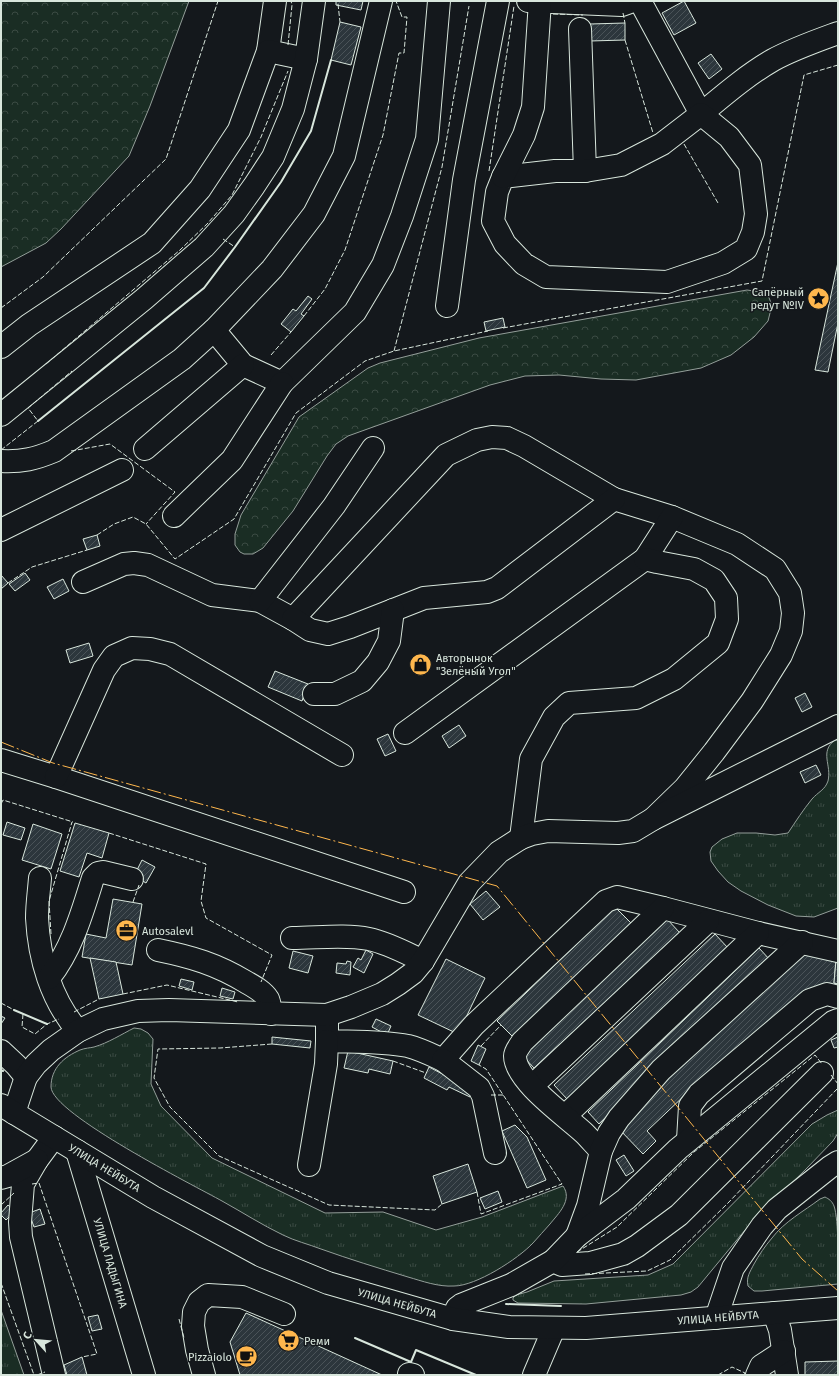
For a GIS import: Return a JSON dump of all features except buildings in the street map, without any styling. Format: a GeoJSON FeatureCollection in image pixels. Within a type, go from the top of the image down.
{"type":"FeatureCollection","features":[{"type":"Feature","properties":{"kind":"main road"},"geometry":{"type":"LineString","coordinates":[[1,347],[29,325],[152,243],[200,189],[238,130],[268,51],[275,1]]}},
{"type":"Feature","properties":{"kind":"main road"},"geometry":{"type":"LineString","coordinates":[[1,414],[144,299],[198,252],[234,214],[273,157],[293,109],[306,59],[314,1]]}},
{"type":"Feature","properties":{"kind":"main road"},"geometry":{"type":"LineString","coordinates":[[1,461],[21,461],[36,458],[54,451],[182,359],[214,330],[272,269],[314,214],[344,156],[381,1]]}},
{"type":"Feature","properties":{"kind":"main road"},"geometry":{"type":"LineString","coordinates":[[174,516],[232,460],[282,384],[355,312],[382,265],[402,216],[427,139],[439,1]]}},
{"type":"Feature","properties":{"kind":"main road"},"geometry":{"type":"LineString","coordinates":[[447,306],[464,180],[498,1]]}},
{"type":"Feature","properties":{"kind":"main road"},"geometry":{"type":"LineString","coordinates":[[633,1],[622,6],[594,2],[536,1],[533,107],[524,136],[497,192],[493,221],[505,244],[524,264],[546,277],[667,282],[723,263],[746,249],[753,232],[756,214],[750,165],[729,137],[701,114],[640,1]]}},
{"type":"Feature","properties":{"kind":"main road"},"geometry":{"type":"LineString","coordinates":[[580,29],[585,171]]}},
{"type":"Feature","properties":{"kind":"main road"},"geometry":{"type":"LineString","coordinates":[[503,177],[555,171],[585,171],[621,165],[662,144],[742,80],[772,60],[803,46],[838,33]]}},
{"type":"Feature","properties":{"kind":"main road"},"geometry":{"type":"LineString","coordinates":[[268,51],[306,59]]}},
{"type":"Feature","properties":{"kind":"main road"},"geometry":{"type":"LineString","coordinates":[[214,330],[243,365],[282,384]]}},
{"type":"Feature","properties":{"kind":"main road"},"geometry":{"type":"LineString","coordinates":[[145,449],[243,365]]}},
{"type":"Feature","properties":{"kind":"main road"},"geometry":{"type":"LineString","coordinates":[[293,619],[446,455],[476,440],[492,437],[507,438],[524,446],[614,499],[672,517],[737,544],[775,569],[790,593],[793,613],[791,631],[781,655],[752,701],[685,788],[653,819]]}},
{"type":"Feature","properties":{"kind":"main road"},"geometry":{"type":"LineString","coordinates":[[260,601],[334,506],[373,448]]}},
{"type":"Feature","properties":{"kind":"main road"},"geometry":{"type":"LineString","coordinates":[[1,530],[122,470]]}},
{"type":"Feature","properties":{"kind":"main road"},"geometry":{"type":"LineString","coordinates":[[83,582],[124,564],[134,563],[148,565],[212,595],[260,601],[310,630],[328,634],[424,598],[487,592],[496,588],[614,499]]}},
{"type":"Feature","properties":{"kind":"main road"},"geometry":{"type":"LineString","coordinates":[[405,732],[645,558],[672,517]]}},
{"type":"Feature","properties":{"kind":"main road"},"geometry":{"type":"LineString","coordinates":[[521,838],[531,759],[554,717],[569,703],[636,698],[674,679],[718,643],[727,619],[726,598],[714,580],[694,569],[657,562],[645,558]]}},
{"type":"Feature","properties":{"kind":"main road"},"geometry":{"type":"LineString","coordinates":[[314,694],[335,694],[362,681],[378,662],[389,641],[393,610]]}},
{"type":"Feature","properties":{"kind":"main road"},"geometry":{"type":"LineString","coordinates":[[56,777],[104,670],[114,656],[132,648],[150,648],[170,654],[342,756]]}},
{"type":"Feature","properties":{"kind":"main road"},"geometry":{"type":"LineString","coordinates":[[7,1109],[26,1077],[36,1064],[51,1050],[78,1031],[103,1019],[138,1011],[169,1010],[327,1015],[352,1007],[382,994],[413,973],[423,961],[469,883],[499,852],[521,838],[548,830],[618,833],[633,831],[653,819],[838,726]]}},
{"type":"Feature","properties":{"kind":"main road"},"geometry":{"type":"LineString","coordinates":[[1,760],[404,892]]}},
{"type":"Feature","properties":{"kind":"main road"},"geometry":{"type":"LineString","coordinates":[[49,978],[60,964],[71,943],[93,878],[98,873],[103,872],[132,879]]}},
{"type":"Feature","properties":{"kind":"main road"},"geometry":{"type":"LineString","coordinates":[[40,878],[37,916],[41,958],[54,994],[78,1031]]}},
{"type":"Feature","properties":{"kind":"main road"},"geometry":{"type":"LineString","coordinates":[[443,1060],[474,1025],[606,901],[617,898],[838,951]]}},
{"type":"Feature","properties":{"kind":"main road"},"geometry":{"type":"LineString","coordinates":[[601,1151],[584,1133],[553,1108],[532,1086],[520,1071],[516,1062],[515,1054],[522,1042],[663,908]]}},
{"type":"Feature","properties":{"kind":"main road"},"geometry":{"type":"LineString","coordinates":[[532,1086],[708,921]]}},
{"type":"Feature","properties":{"kind":"main road"},"geometry":{"type":"LineString","coordinates":[[564,1116],[758,933]]}},
{"type":"Feature","properties":{"kind":"main road"},"geometry":{"type":"LineString","coordinates":[[292,938],[363,938],[395,948],[423,961]]}},
{"type":"Feature","properties":{"kind":"main road"},"geometry":{"type":"LineString","coordinates":[[577,1236],[588,1206],[601,1151],[609,1133],[619,1118],[662,1070],[802,942]]}},
{"type":"Feature","properties":{"kind":"main road"},"geometry":{"type":"LineString","coordinates":[[158,950],[188,956],[222,968],[259,989],[269,1000],[271,1014]]}},
{"type":"Feature","properties":{"kind":"main road"},"geometry":{"type":"LineString","coordinates":[[688,1140],[690,1106],[699,1094],[810,1000],[827,994],[838,997]]}},
{"type":"Feature","properties":{"kind":"main road"},"geometry":{"type":"LineString","coordinates":[[309,1165],[325,1071],[327,1015]]}},
{"type":"Feature","properties":{"kind":"main road"},"geometry":{"type":"LineString","coordinates":[[453,1320],[457,1308],[460,1305],[511,1285],[553,1261],[577,1236],[626,1199],[688,1140],[833,1022],[838,1020]]}},
{"type":"Feature","properties":{"kind":"main road"},"geometry":{"type":"LineString","coordinates":[[327,1041],[387,1044],[409,1047],[443,1060],[479,1088],[483,1096],[495,1153]]}},
{"type":"Feature","properties":{"kind":"main road"},"geometry":{"type":"LineString","coordinates":[[1,1051],[26,1077]]}},
{"type":"Feature","properties":{"kind":"main road"},"geometry":{"type":"LineString","coordinates":[[553,1261],[562,1265],[590,1263],[622,1254],[637,1246],[679,1215],[822,1073]]}},
{"type":"Feature","properties":{"kind":"main road","name":"УЛИЦА НЕЙБУТА"},"geometry":{"type":"LineString","coordinates":[[7,1109],[153,1197],[262,1256],[328,1283],[453,1320],[509,1327],[586,1328],[838,1308]]}},
{"type":"Feature","properties":{"kind":"main road"},"geometry":{"type":"LineString","coordinates":[[54,1137],[37,1160],[23,1184],[20,1222],[21,1237],[54,1375]]}},
{"type":"Feature","properties":{"kind":"main road","name":"УЛИЦА ЛАДЫГИНА"},"geometry":{"type":"LineString","coordinates":[[77,1151],[144,1375]]}},
{"type":"Feature","properties":{"kind":"main road"},"geometry":{"type":"LineString","coordinates":[[4,1174],[37,1160]]}},
{"type":"Feature","properties":{"kind":"main road"},"geometry":{"type":"LineString","coordinates":[[716,1318],[733,1268],[762,1226],[777,1209],[838,1162]]}},
{"type":"Feature","properties":{"kind":"main road"},"geometry":{"type":"LineString","coordinates":[[204,1375],[197,1350],[193,1326],[194,1312],[199,1302],[208,1295],[242,1297],[284,1314]]}},
{"type":"Feature","properties":{"kind":"main road"},"geometry":{"type":"LineString","coordinates":[[774,1313],[780,1330],[787,1375]]}},
{"type":"Feature","properties":{"kind":"main road"},"geometry":{"type":"LineString","coordinates":[[534,1375],[554,1328]]}},
{"type":"Feature","properties":{"kind":"main road"},"geometry":{"type":"LineString","coordinates":[[758,1375],[761,1366],[784,1351]]}},
{"type":"Feature","properties":{"kind":"green space"},"geometry":{"type":"Polygon","coordinates":[[[1,1],[189,1],[150,106],[129,156],[46,243],[1,267],[1,1]]]}},
{"type":"Feature","properties":{"kind":"green space"},"geometry":{"type":"Polygon","coordinates":[[[747,290],[767,293],[772,305],[768,321],[754,337],[731,355],[701,368],[636,380],[601,379],[559,375],[525,376],[490,385],[348,436],[336,444],[293,511],[263,548],[253,554],[244,554],[240,552],[235,545],[235,534],[241,515],[299,417],[368,368],[380,363],[479,338],[747,290]]]}},
{"type":"Feature","properties":{"kind":"green space"},"geometry":{"type":"Polygon","coordinates":[[[835,740],[838,740],[838,908],[814,917],[796,916],[768,905],[741,891],[728,882],[711,861],[710,852],[712,847],[722,839],[737,833],[775,835],[788,833],[809,803],[827,784],[829,775],[827,754],[830,745],[835,740]]]}},
{"type":"Feature","properties":{"kind":"green space"},"geometry":{"type":"Polygon","coordinates":[[[134,1028],[141,1029],[148,1033],[153,1039],[151,1084],[161,1106],[212,1158],[325,1213],[383,1212],[436,1230],[482,1217],[563,1186],[566,1191],[565,1202],[557,1216],[526,1249],[507,1264],[485,1277],[463,1285],[448,1286],[424,1282],[292,1239],[267,1227],[98,1131],[74,1114],[58,1099],[51,1087],[52,1080],[56,1069],[64,1060],[80,1050],[104,1043],[134,1028]]]}},
{"type":"Feature","properties":{"kind":"green space"},"geometry":{"type":"Polygon","coordinates":[[[838,1110],[838,1133],[833,1141],[750,1224],[698,1287],[691,1292],[681,1295],[586,1304],[518,1303],[513,1300],[516,1295],[554,1281],[648,1275],[673,1264],[812,1124],[838,1110]]]}},
{"type":"Feature","properties":{"kind":"green space"},"geometry":{"type":"Polygon","coordinates":[[[825,1197],[832,1203],[836,1213],[838,1284],[754,1291],[748,1286],[748,1277],[767,1244],[788,1222],[825,1197]]]}},
{"type":"Feature","properties":{"kind":"green space"},"geometry":{"type":"Polygon","coordinates":[[[1,1310],[24,1375],[1,1375],[1,1310]]]}},
{"type":"Feature","properties":{"kind":"fence"},"geometry":{"type":"LineString","coordinates":[[1,308],[43,277],[166,159],[218,1]]}},
{"type":"Feature","properties":{"kind":"fence"},"geometry":{"type":"LineString","coordinates":[[288,45],[292,5],[291,1]]}},
{"type":"Feature","properties":{"kind":"fence"},"geometry":{"type":"LineString","coordinates":[[304,316],[325,289],[345,250],[383,135],[399,53],[404,53],[407,17],[402,17],[396,1]]}},
{"type":"Feature","properties":{"kind":"fence"},"geometry":{"type":"LineString","coordinates":[[338,4],[340,22]]}},
{"type":"Feature","properties":{"kind":"fence"},"geometry":{"type":"LineString","coordinates":[[394,351],[442,167],[469,6]]}},
{"type":"Feature","properties":{"kind":"fence"},"geometry":{"type":"LineString","coordinates":[[489,171],[514,6]]}},
{"type":"Feature","properties":{"kind":"fence"},"geometry":{"type":"LineString","coordinates":[[623,13],[625,23]]}},
{"type":"Feature","properties":{"kind":"fence"},"geometry":{"type":"LineString","coordinates":[[553,14],[583,15]]}},
{"type":"Feature","properties":{"kind":"fence"},"geometry":{"type":"LineString","coordinates":[[625,40],[653,133]]}},
{"type":"Feature","properties":{"kind":"fence"},"geometry":{"type":"LineString","coordinates":[[503,328],[762,281],[804,75],[838,65]]}},
{"type":"Feature","properties":{"kind":"fence"},"geometry":{"type":"LineString","coordinates":[[46,364],[180,250],[208,223],[232,195],[261,137],[288,71]]}},
{"type":"Feature","properties":{"kind":"fence"},"geometry":{"type":"LineString","coordinates":[[684,144],[718,203]]}},
{"type":"Feature","properties":{"kind":"fence"},"geometry":{"type":"LineString","coordinates":[[223,239],[235,247]]}},
{"type":"Feature","properties":{"kind":"fence"},"geometry":{"type":"LineString","coordinates":[[97,535],[114,524],[133,517],[146,524],[175,559],[234,519],[296,413],[365,361],[394,351],[488,331]]}},
{"type":"Feature","properties":{"kind":"fence"},"geometry":{"type":"LineString","coordinates":[[271,355],[291,332]]}},
{"type":"Feature","properties":{"kind":"fence"},"geometry":{"type":"LineString","coordinates":[[1,450],[38,421],[28,408],[72,371]]}},
{"type":"Feature","properties":{"kind":"fence"},"geometry":{"type":"LineString","coordinates":[[71,451],[110,444],[175,492],[146,524]]}},
{"type":"Feature","properties":{"kind":"fence"},"geometry":{"type":"LineString","coordinates":[[8,583],[32,567],[87,550]]}},
{"type":"Feature","properties":{"kind":"fence"},"geometry":{"type":"LineString","coordinates":[[1,804],[3,800],[73,822]]}},
{"type":"Feature","properties":{"kind":"fence"},"geometry":{"type":"LineString","coordinates":[[51,934],[49,901],[72,822]]}},
{"type":"Feature","properties":{"kind":"fence"},"geometry":{"type":"LineString","coordinates":[[109,833],[206,864],[201,901],[206,918],[272,955],[261,982]]}},
{"type":"Feature","properties":{"kind":"fence"},"geometry":{"type":"LineString","coordinates":[[133,902],[139,885]]}},
{"type":"Feature","properties":{"kind":"fence"},"geometry":{"type":"LineString","coordinates":[[123,994],[167,985],[238,1002]]}},
{"type":"Feature","properties":{"kind":"fence"},"geometry":{"type":"LineString","coordinates":[[74,1012],[99,999]]}},
{"type":"Feature","properties":{"kind":"fence"},"geometry":{"type":"LineString","coordinates":[[1,1003],[14,1010]]}},
{"type":"Feature","properties":{"kind":"fence"},"geometry":{"type":"LineString","coordinates":[[23,1014],[22,1027],[35,1034],[47,1024],[59,1019]]}},
{"type":"Feature","properties":{"kind":"fence"},"geometry":{"type":"LineString","coordinates":[[481,1046],[501,1025]]}},
{"type":"Feature","properties":{"kind":"fence"},"geometry":{"type":"LineString","coordinates":[[272,1044],[220,1048],[158,1049],[154,1078],[170,1107],[219,1156],[329,1205],[435,1210],[442,1204]]}},
{"type":"Feature","properties":{"kind":"fence"},"geometry":{"type":"LineString","coordinates":[[577,1252],[617,1227],[694,1152],[815,1055],[822,1064]]}},
{"type":"Feature","properties":{"kind":"fence"},"geometry":{"type":"LineString","coordinates":[[393,1061],[426,1073]]}},
{"type":"Feature","properties":{"kind":"fence"},"geometry":{"type":"LineString","coordinates":[[477,1192],[481,1214],[562,1184],[486,1069],[479,1065]]}},
{"type":"Feature","properties":{"kind":"fence"},"geometry":{"type":"LineString","coordinates":[[831,1075],[838,1084]]}},
{"type":"Feature","properties":{"kind":"fence"},"geometry":{"type":"LineString","coordinates":[[585,1274],[647,1271],[670,1260],[728,1203],[838,1088]]}},
{"type":"Feature","properties":{"kind":"fence"},"geometry":{"type":"LineString","coordinates":[[491,1095],[503,1095]]}},
{"type":"Feature","properties":{"kind":"fence"},"geometry":{"type":"LineString","coordinates":[[32,1184],[39,1183],[97,1354],[82,1357]]}},
{"type":"Feature","properties":{"kind":"fence"},"geometry":{"type":"LineString","coordinates":[[1,1205],[14,1193]]}},
{"type":"Feature","properties":{"kind":"fence"},"geometry":{"type":"LineString","coordinates":[[1,1283],[34,1375]]}},
{"type":"Feature","properties":{"kind":"fence"},"geometry":{"type":"LineString","coordinates":[[179,1319],[184,1338]]}},
{"type":"Feature","properties":{"kind":"fence"},"geometry":{"type":"LineString","coordinates":[[718,1375],[732,1367],[745,1373],[744,1375]]}},
{"type":"Feature","properties":{"kind":"fence"},"geometry":{"type":"LineString","coordinates":[[37,1375],[45,1372]]}},
{"type":"Feature","properties":{"kind":"wall"},"geometry":{"type":"LineString","coordinates":[[38,421],[204,288],[281,182],[311,131],[331,60]]}},
{"type":"Feature","properties":{"kind":"wall"},"geometry":{"type":"LineString","coordinates":[[14,1010],[47,1024]]}},
{"type":"Feature","properties":{"kind":"wall"},"geometry":{"type":"LineString","coordinates":[[506,1304],[561,1306]]}},
{"type":"Feature","properties":{"kind":"wall"},"geometry":{"type":"LineString","coordinates":[[355,1338],[411,1362],[416,1350],[476,1375]]}},
{"type":"Feature","properties":{"kind":"power"},"geometry":{"type":"LineString","coordinates":[[1,742],[53,763],[497,886],[802,1259],[838,1291]]}},
{"type":"Feature","properties":{"kind":"place","name":"Сапёрный редут №IV"},"geometry":{"type":"Point","coordinates":[819,298]}},
{"type":"Feature","properties":{"kind":"place","name":"Авторынок \"Зелёный Угол\""},"geometry":{"type":"Point","coordinates":[420,664]}},
{"type":"Feature","properties":{"kind":"place","name":"Autosalevl"},"geometry":{"type":"Point","coordinates":[127,931]}},
{"type":"Feature","properties":{"kind":"place","name":"Реми"},"geometry":{"type":"Point","coordinates":[288,1341]}},
{"type":"Feature","properties":{"kind":"place","name":"Pizzaiolo"},"geometry":{"type":"Point","coordinates":[247,1357]}}]}
